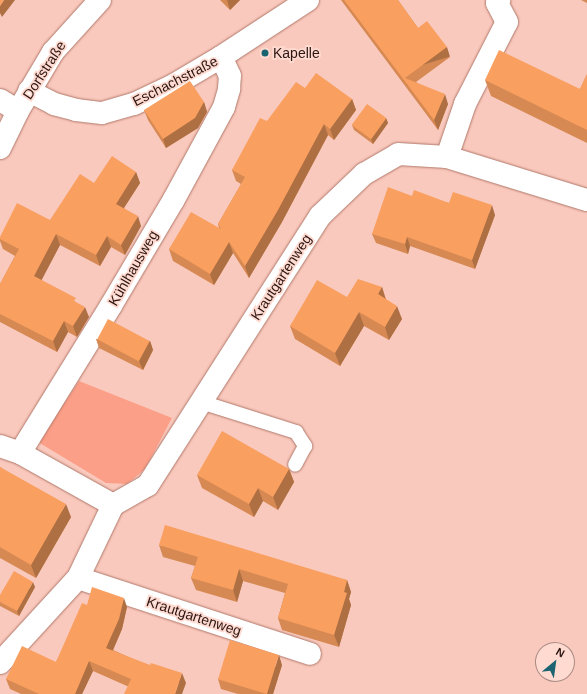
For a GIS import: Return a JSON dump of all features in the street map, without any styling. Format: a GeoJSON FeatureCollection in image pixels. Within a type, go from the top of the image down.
{"type":"FeatureCollection","features":[{"type":"Feature","properties":{"kind":"street","name":"Dorfstraße"},"geometry":{"type":"LineString","coordinates":[[0,148],[29,91],[53,52],[100,0]]}},
{"type":"Feature","properties":{"kind":"street","name":"Eschachstraße"},"geometry":{"type":"LineString","coordinates":[[29,91],[54,104],[76,110],[102,113],[134,104],[172,86],[221,57],[308,0]]}},
{"type":"Feature","properties":{"kind":"street"},"geometry":{"type":"LineString","coordinates":[[447,157],[465,104],[507,22],[496,1]]}},
{"type":"Feature","properties":{"kind":"street","name":"Kühlhausweg"},"geometry":{"type":"LineString","coordinates":[[10,449],[112,304],[173,201],[224,106],[229,89],[230,76],[221,57]]}},
{"type":"Feature","properties":{"kind":"street"},"geometry":{"type":"LineString","coordinates":[[0,100],[18,111]]}},
{"type":"Feature","properties":{"kind":"street","name":"Krautgartenweg"},"geometry":{"type":"LineString","coordinates":[[113,505],[148,485],[320,216],[364,174],[398,154],[447,157],[587,200]]}},
{"type":"Feature","properties":{"kind":"street"},"geometry":{"type":"LineString","coordinates":[[0,663],[78,578],[113,505],[10,449]]}},
{"type":"Feature","properties":{"kind":"street","name":"Krautgartenweg"},"geometry":{"type":"LineString","coordinates":[[78,578],[310,654]]}},
{"type":"Feature","properties":{"kind":"lane"},"geometry":{"type":"LineString","coordinates":[[201,402],[296,432],[305,446],[294,465]]}},
{"type":"Feature","properties":{"kind":"shaded area"},"geometry":{"type":"Polygon","coordinates":[[[79,381],[172,418],[145,469],[127,484],[106,483],[38,442],[79,381]]]}},
{"type":"Feature","properties":{"kind":"building"},"geometry":{"type":"Polygon","coordinates":[[[0,0],[4,0],[0,6],[0,0]]]}},
{"type":"Feature","properties":{"kind":"building"},"geometry":{"type":"Polygon","coordinates":[[[344,0],[398,0],[418,28],[427,21],[447,47],[405,78],[445,94],[434,120],[344,0]]]}},
{"type":"Feature","properties":{"kind":"building"},"geometry":{"type":"Polygon","coordinates":[[[499,50],[580,89],[587,74],[587,130],[485,80],[499,50]]]}},
{"type":"Feature","properties":{"kind":"building"},"geometry":{"type":"Polygon","coordinates":[[[316,73],[352,99],[330,129],[324,124],[278,210],[245,266],[229,242],[210,274],[169,249],[191,212],[221,229],[218,224],[245,177],[232,170],[260,118],[267,121],[296,82],[305,88],[316,73]]]}},
{"type":"Feature","properties":{"kind":"building"},"geometry":{"type":"Polygon","coordinates":[[[190,81],[204,102],[195,118],[163,139],[144,110],[190,81]]]}},
{"type":"Feature","properties":{"kind":"building"},"geometry":{"type":"Polygon","coordinates":[[[367,104],[386,118],[371,139],[352,125],[367,104]]]}},
{"type":"Feature","properties":{"kind":"building"},"geometry":{"type":"Polygon","coordinates":[[[112,156],[136,172],[116,204],[138,216],[121,245],[107,236],[96,255],[56,234],[34,276],[76,298],[74,301],[85,307],[73,326],[64,321],[53,341],[0,314],[0,284],[19,249],[0,239],[0,237],[17,203],[50,220],[80,174],[94,183],[112,156]]]}},
{"type":"Feature","properties":{"kind":"building"},"geometry":{"type":"Polygon","coordinates":[[[388,187],[412,196],[414,190],[449,203],[453,192],[492,205],[472,260],[407,237],[405,244],[372,234],[388,187]]]}},
{"type":"Feature","properties":{"kind":"building"},"geometry":{"type":"Polygon","coordinates":[[[358,279],[382,287],[378,294],[397,306],[385,327],[359,312],[335,353],[290,326],[317,280],[347,297],[358,279]]]}},
{"type":"Feature","properties":{"kind":"building"},"geometry":{"type":"Polygon","coordinates":[[[108,319],[149,341],[139,361],[97,339],[108,319]]]}},
{"type":"Feature","properties":{"kind":"building"},"geometry":{"type":"Polygon","coordinates":[[[222,431],[289,469],[273,497],[258,488],[249,504],[197,475],[222,431]]]}},
{"type":"Feature","properties":{"kind":"building"},"geometry":{"type":"Polygon","coordinates":[[[0,467],[66,504],[31,565],[0,547],[0,467]]]}},
{"type":"Feature","properties":{"kind":"building"},"geometry":{"type":"Polygon","coordinates":[[[165,525],[347,580],[344,592],[347,593],[334,635],[278,618],[288,584],[239,569],[233,590],[191,578],[198,557],[159,545],[165,525]]]}},
{"type":"Feature","properties":{"kind":"building"},"geometry":{"type":"Polygon","coordinates":[[[14,571],[33,582],[17,611],[0,602],[0,595],[14,571]]]}},
{"type":"Feature","properties":{"kind":"building"},"geometry":{"type":"Polygon","coordinates":[[[92,587],[124,598],[119,619],[106,648],[150,665],[151,663],[182,673],[175,694],[124,694],[131,679],[89,661],[75,694],[39,694],[6,679],[22,646],[56,662],[82,603],[87,605],[92,587]]]}},
{"type":"Feature","properties":{"kind":"building"},"geometry":{"type":"Polygon","coordinates":[[[230,640],[279,655],[267,694],[218,679],[230,640]]]}},
{"type":"Feature","properties":{"kind":"place","name":"Kapelle"},"geometry":{"type":"Point","coordinates":[265,53]}}]}
